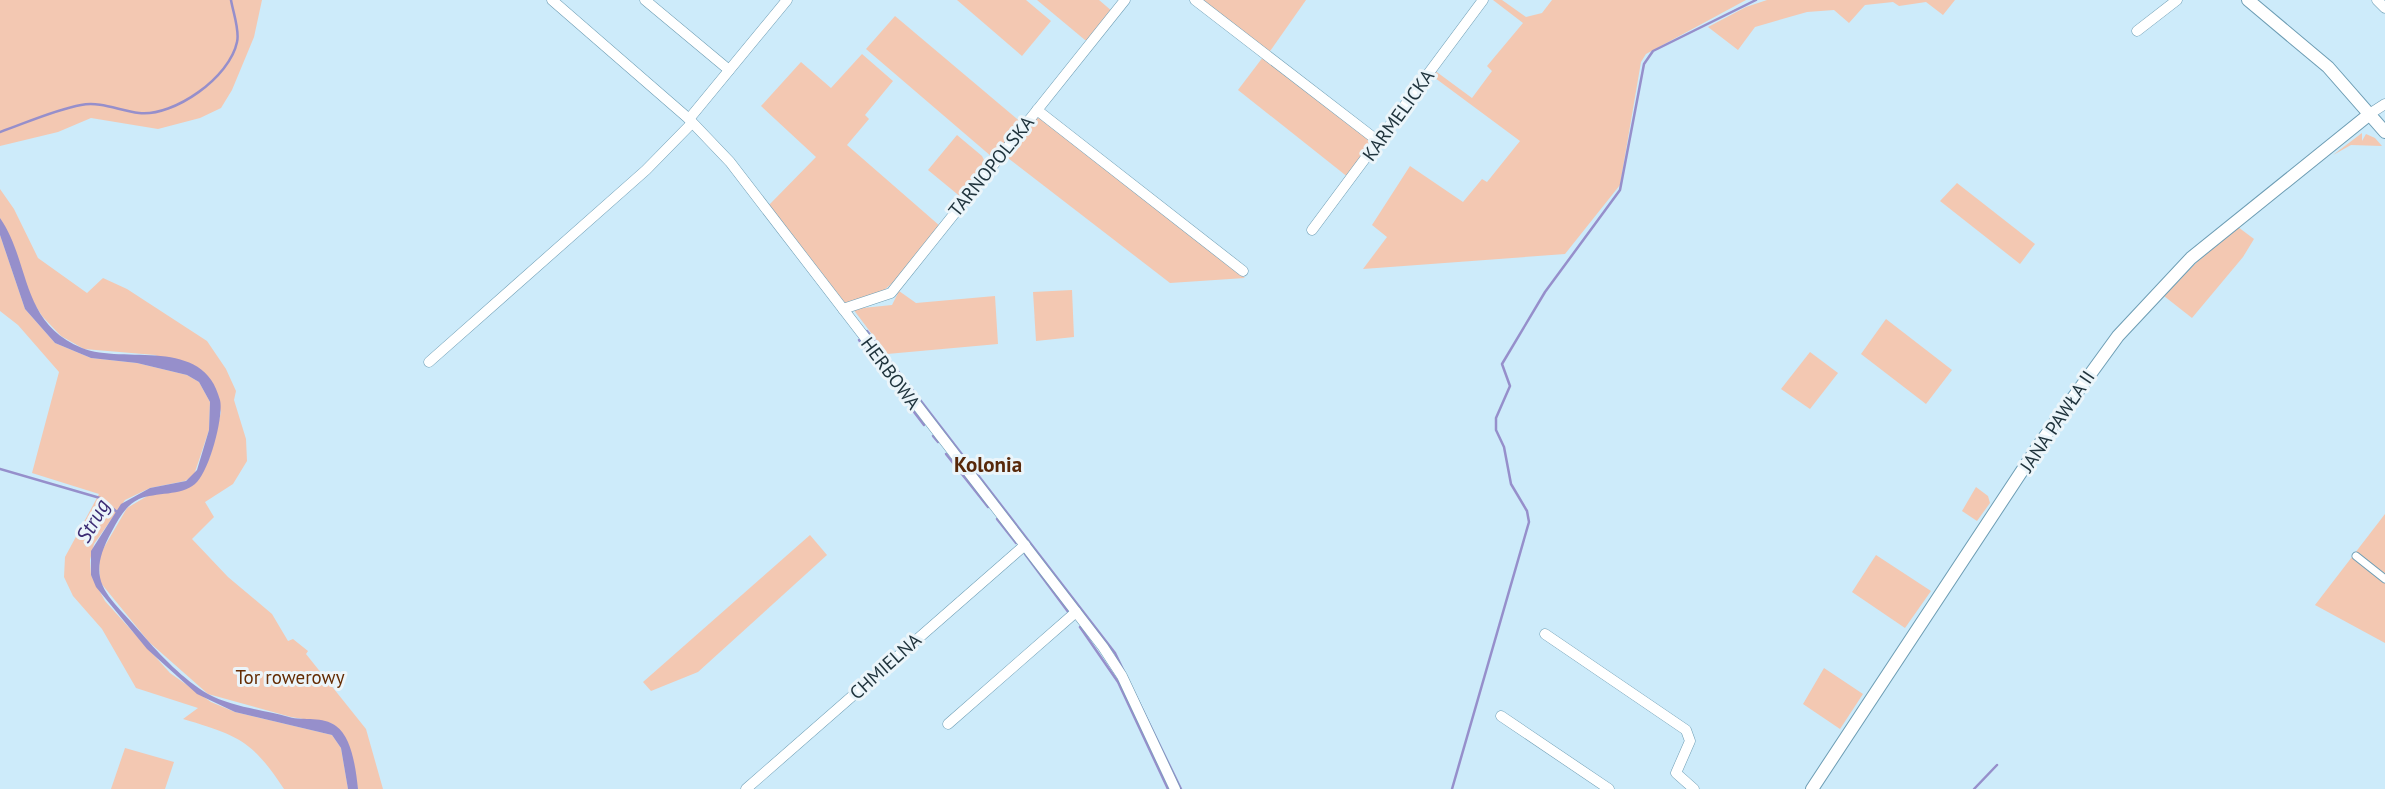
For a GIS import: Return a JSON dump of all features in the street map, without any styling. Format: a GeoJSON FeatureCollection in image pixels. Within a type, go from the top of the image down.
{"type":"FeatureCollection","features":[{"type":"Feature","properties":{"kind":"street","name":"HERBOWA"},"geometry":{"type":"LineString","coordinates":[[552,0],[691,121],[718,148],[1076,611],[1122,676],[1175,789]]}},
{"type":"Feature","properties":{"kind":"street"},"geometry":{"type":"LineString","coordinates":[[645,0],[729,70]]}},
{"type":"Feature","properties":{"kind":"street"},"geometry":{"type":"LineString","coordinates":[[429,362],[646,170],[691,121],[787,0]]}},
{"type":"Feature","properties":{"kind":"street","name":"TARNOPOLSKA"},"geometry":{"type":"LineString","coordinates":[[843,309],[891,293],[1125,0]]}},
{"type":"Feature","properties":{"kind":"street"},"geometry":{"type":"LineString","coordinates":[[1195,0],[1378,141]]}},
{"type":"Feature","properties":{"kind":"street","name":"KARMELICKA"},"geometry":{"type":"LineString","coordinates":[[1312,230],[1483,0]]}},
{"type":"Feature","properties":{"kind":"street"},"geometry":{"type":"LineString","coordinates":[[2137,31],[2177,0]]}},
{"type":"Feature","properties":{"kind":"street"},"geometry":{"type":"LineString","coordinates":[[2248,0],[2328,67],[2385,132]]}},
{"type":"Feature","properties":{"kind":"street"},"geometry":{"type":"LineString","coordinates":[[2377,0],[2385,8]]}},
{"type":"Feature","properties":{"kind":"street"},"geometry":{"type":"LineString","coordinates":[[2371,113],[2385,104]]}},
{"type":"Feature","properties":{"kind":"street"},"geometry":{"type":"LineString","coordinates":[[1037,110],[1243,271]]}},
{"type":"Feature","properties":{"kind":"street","name":"JANA PAWŁA II"},"geometry":{"type":"LineString","coordinates":[[1812,789],[1831,756],[2041,442],[2118,336],[2191,258],[2371,113]]}},
{"type":"Feature","properties":{"kind":"street","name":"CHMIELNA"},"geometry":{"type":"LineString","coordinates":[[746,789],[1025,545]]}},
{"type":"Feature","properties":{"kind":"street"},"geometry":{"type":"LineString","coordinates":[[2356,556],[2385,579]]}},
{"type":"Feature","properties":{"kind":"street"},"geometry":{"type":"LineString","coordinates":[[948,724],[1076,611]]}},
{"type":"Feature","properties":{"kind":"street"},"geometry":{"type":"LineString","coordinates":[[1545,634],[1686,730],[1690,741],[1676,773],[1694,789]]}},
{"type":"Feature","properties":{"kind":"street"},"geometry":{"type":"LineString","coordinates":[[1501,716],[1609,789]]}},
{"type":"Feature","properties":{"kind":"green space"},"geometry":{"type":"Polygon","coordinates":[[[0,0],[262,0],[254,37],[232,90],[221,108],[200,118],[158,129],[91,118],[58,132],[0,146],[0,0]]]}},
{"type":"Feature","properties":{"kind":"green space"},"geometry":{"type":"Polygon","coordinates":[[[957,0],[1026,0],[1051,21],[1022,56],[957,0]]]}},
{"type":"Feature","properties":{"kind":"green space"},"geometry":{"type":"Polygon","coordinates":[[[1037,0],[1099,0],[1113,12],[1091,40],[1085,40],[1037,0]]]}},
{"type":"Feature","properties":{"kind":"green space"},"geometry":{"type":"Polygon","coordinates":[[[1306,0],[1268,54],[1202,2],[1306,0]]]}},
{"type":"Feature","properties":{"kind":"green space"},"geometry":{"type":"Polygon","coordinates":[[[1493,0],[1502,0],[1526,17],[1542,13],[1552,0],[1746,0],[1646,54],[1641,62],[1620,185],[1565,254],[1363,269],[1387,237],[1372,225],[1410,166],[1463,202],[1482,179],[1487,182],[1520,141],[1431,75],[1434,70],[1472,98],[1492,71],[1487,66],[1523,23],[1493,0]]]}},
{"type":"Feature","properties":{"kind":"green space"},"geometry":{"type":"Polygon","coordinates":[[[1767,0],[1955,0],[1943,15],[1926,2],[1899,6],[1893,2],[1865,5],[1849,23],[1834,10],[1807,12],[1755,27],[1738,50],[1708,27],[1746,7],[1767,0]]]}},
{"type":"Feature","properties":{"kind":"green space"},"geometry":{"type":"Polygon","coordinates":[[[895,16],[1023,124],[996,157],[992,157],[866,49],[895,16]]]}},
{"type":"Feature","properties":{"kind":"green space"},"geometry":{"type":"Polygon","coordinates":[[[862,54],[893,81],[865,115],[869,119],[847,145],[940,226],[896,280],[883,291],[845,303],[769,205],[816,157],[761,106],[801,62],[831,88],[862,54]]]}},
{"type":"Feature","properties":{"kind":"green space"},"geometry":{"type":"Polygon","coordinates":[[[1263,57],[1370,139],[1371,149],[1349,178],[1238,90],[1263,57]]]}},
{"type":"Feature","properties":{"kind":"green space"},"geometry":{"type":"Polygon","coordinates":[[[1039,118],[1245,278],[1170,283],[1004,155],[1033,119],[1039,118]]]}},
{"type":"Feature","properties":{"kind":"green space"},"geometry":{"type":"Polygon","coordinates":[[[2362,133],[2362,141],[2366,134],[2375,138],[2382,146],[2351,145],[2333,155],[2362,133]]]}},
{"type":"Feature","properties":{"kind":"green space"},"geometry":{"type":"Polygon","coordinates":[[[957,135],[982,156],[986,164],[962,198],[928,170],[957,135]]]}},
{"type":"Feature","properties":{"kind":"green space"},"geometry":{"type":"Polygon","coordinates":[[[1957,183],[2035,244],[2020,264],[1940,201],[1957,183]]]}},
{"type":"Feature","properties":{"kind":"green space","name":"Tor rowerowy"},"geometry":{"type":"Polygon","coordinates":[[[0,189],[14,209],[38,258],[87,293],[103,278],[127,289],[207,341],[226,369],[236,391],[234,400],[246,439],[247,461],[233,484],[205,502],[214,517],[192,539],[228,577],[272,614],[288,641],[293,639],[308,651],[306,654],[366,729],[383,789],[358,789],[346,740],[333,724],[291,717],[208,694],[149,642],[100,582],[99,556],[127,508],[149,495],[183,489],[210,457],[221,412],[212,383],[155,355],[84,349],[61,336],[42,316],[29,295],[0,218],[0,189]]]}},
{"type":"Feature","properties":{"kind":"green space"},"geometry":{"type":"Polygon","coordinates":[[[2238,227],[2254,239],[2243,257],[2192,318],[2164,296],[2197,262],[2238,227]]]}},
{"type":"Feature","properties":{"kind":"green space"},"geometry":{"type":"Polygon","coordinates":[[[0,235],[25,309],[55,343],[91,358],[137,363],[187,375],[199,382],[210,402],[209,430],[194,475],[185,481],[150,488],[125,500],[94,544],[90,560],[91,575],[105,601],[170,673],[211,702],[235,712],[332,735],[341,748],[348,789],[284,789],[262,760],[242,742],[230,735],[183,719],[198,708],[136,688],[102,629],[73,596],[64,577],[65,557],[99,494],[32,473],[59,372],[18,325],[0,311],[0,235]]]}},
{"type":"Feature","properties":{"kind":"green space"},"geometry":{"type":"Polygon","coordinates":[[[1072,290],[1074,337],[1036,341],[1033,292],[1072,290]]]}},
{"type":"Feature","properties":{"kind":"green space"},"geometry":{"type":"Polygon","coordinates":[[[899,291],[916,303],[995,296],[998,344],[887,354],[853,309],[892,305],[899,291]]]}},
{"type":"Feature","properties":{"kind":"green space"},"geometry":{"type":"Polygon","coordinates":[[[1886,319],[1952,370],[1926,404],[1861,354],[1886,319]]]}},
{"type":"Feature","properties":{"kind":"green space"},"geometry":{"type":"Polygon","coordinates":[[[1810,352],[1838,373],[1810,409],[1781,389],[1810,352]]]}},
{"type":"Feature","properties":{"kind":"green space"},"geometry":{"type":"Polygon","coordinates":[[[1976,487],[1988,496],[1990,503],[1977,521],[1962,511],[1976,487]]]}},
{"type":"Feature","properties":{"kind":"green space"},"geometry":{"type":"Polygon","coordinates":[[[2385,514],[2385,643],[2315,605],[2385,514]]]}},
{"type":"Feature","properties":{"kind":"green space"},"geometry":{"type":"Polygon","coordinates":[[[810,535],[827,555],[698,672],[651,691],[643,682],[810,535]]]}},
{"type":"Feature","properties":{"kind":"green space"},"geometry":{"type":"Polygon","coordinates":[[[1876,555],[1931,591],[1905,628],[1852,592],[1876,555]]]}},
{"type":"Feature","properties":{"kind":"green space"},"geometry":{"type":"Polygon","coordinates":[[[1824,668],[1863,694],[1840,729],[1803,704],[1824,668]]]}},
{"type":"Feature","properties":{"kind":"green space"},"geometry":{"type":"Polygon","coordinates":[[[125,748],[174,762],[165,789],[111,789],[125,748]]]}},
{"type":"Feature","properties":{"kind":"shaded area"},"geometry":{"type":"Polygon","coordinates":[[[0,218],[10,235],[37,308],[47,323],[62,337],[82,348],[99,352],[180,359],[198,367],[211,380],[220,400],[220,418],[214,444],[200,478],[189,488],[139,499],[123,512],[104,549],[100,563],[103,587],[164,659],[208,694],[238,705],[295,718],[325,721],[336,726],[349,746],[358,789],[348,789],[341,748],[332,735],[235,712],[197,694],[147,649],[96,587],[91,575],[91,551],[121,504],[150,488],[186,481],[197,470],[209,430],[210,402],[199,382],[187,375],[137,363],[91,358],[55,343],[25,309],[0,235],[0,218]]]}},
{"type":"Feature","properties":{"kind":"waterway"},"geometry":{"type":"LineString","coordinates":[[0,132],[50,113],[81,105],[96,104],[139,113],[153,113],[184,102],[212,81],[232,55],[238,32],[231,0]]}},
{"type":"Feature","properties":{"kind":"waterway"},"geometry":{"type":"LineString","coordinates":[[1452,789],[1529,522],[1527,511],[1511,484],[1504,447],[1496,430],[1496,418],[1510,386],[1502,364],[1545,292],[1620,190],[1644,64],[1653,51],[1756,0]]}},
{"type":"Feature","properties":{"kind":"waterway"},"geometry":{"type":"LineString","coordinates":[[867,331],[1115,653],[1181,789]]}},
{"type":"Feature","properties":{"kind":"waterway"},"geometry":{"type":"LineString","coordinates":[[859,340],[924,425]]}},
{"type":"Feature","properties":{"kind":"waterway"},"geometry":{"type":"LineString","coordinates":[[933,436],[938,442]]}},
{"type":"Feature","properties":{"kind":"waterway"},"geometry":{"type":"LineString","coordinates":[[946,454],[988,507]]}},
{"type":"Feature","properties":{"kind":"waterway","name":"Strug"},"geometry":{"type":"LineString","coordinates":[[0,469],[100,498],[117,512]]}},
{"type":"Feature","properties":{"kind":"waterway"},"geometry":{"type":"LineString","coordinates":[[997,519],[1016,543]]}},
{"type":"Feature","properties":{"kind":"waterway"},"geometry":{"type":"LineString","coordinates":[[1025,554],[1069,613]]}},
{"type":"Feature","properties":{"kind":"waterway"},"geometry":{"type":"LineString","coordinates":[[1080,627],[1118,682],[1168,789]]}},
{"type":"Feature","properties":{"kind":"waterway"},"geometry":{"type":"LineString","coordinates":[[1974,789],[1997,765]]}},
{"type":"Feature","properties":{"kind":"district","name":"Kolonia"},"geometry":{"type":"Point","coordinates":[988,465]}}]}
